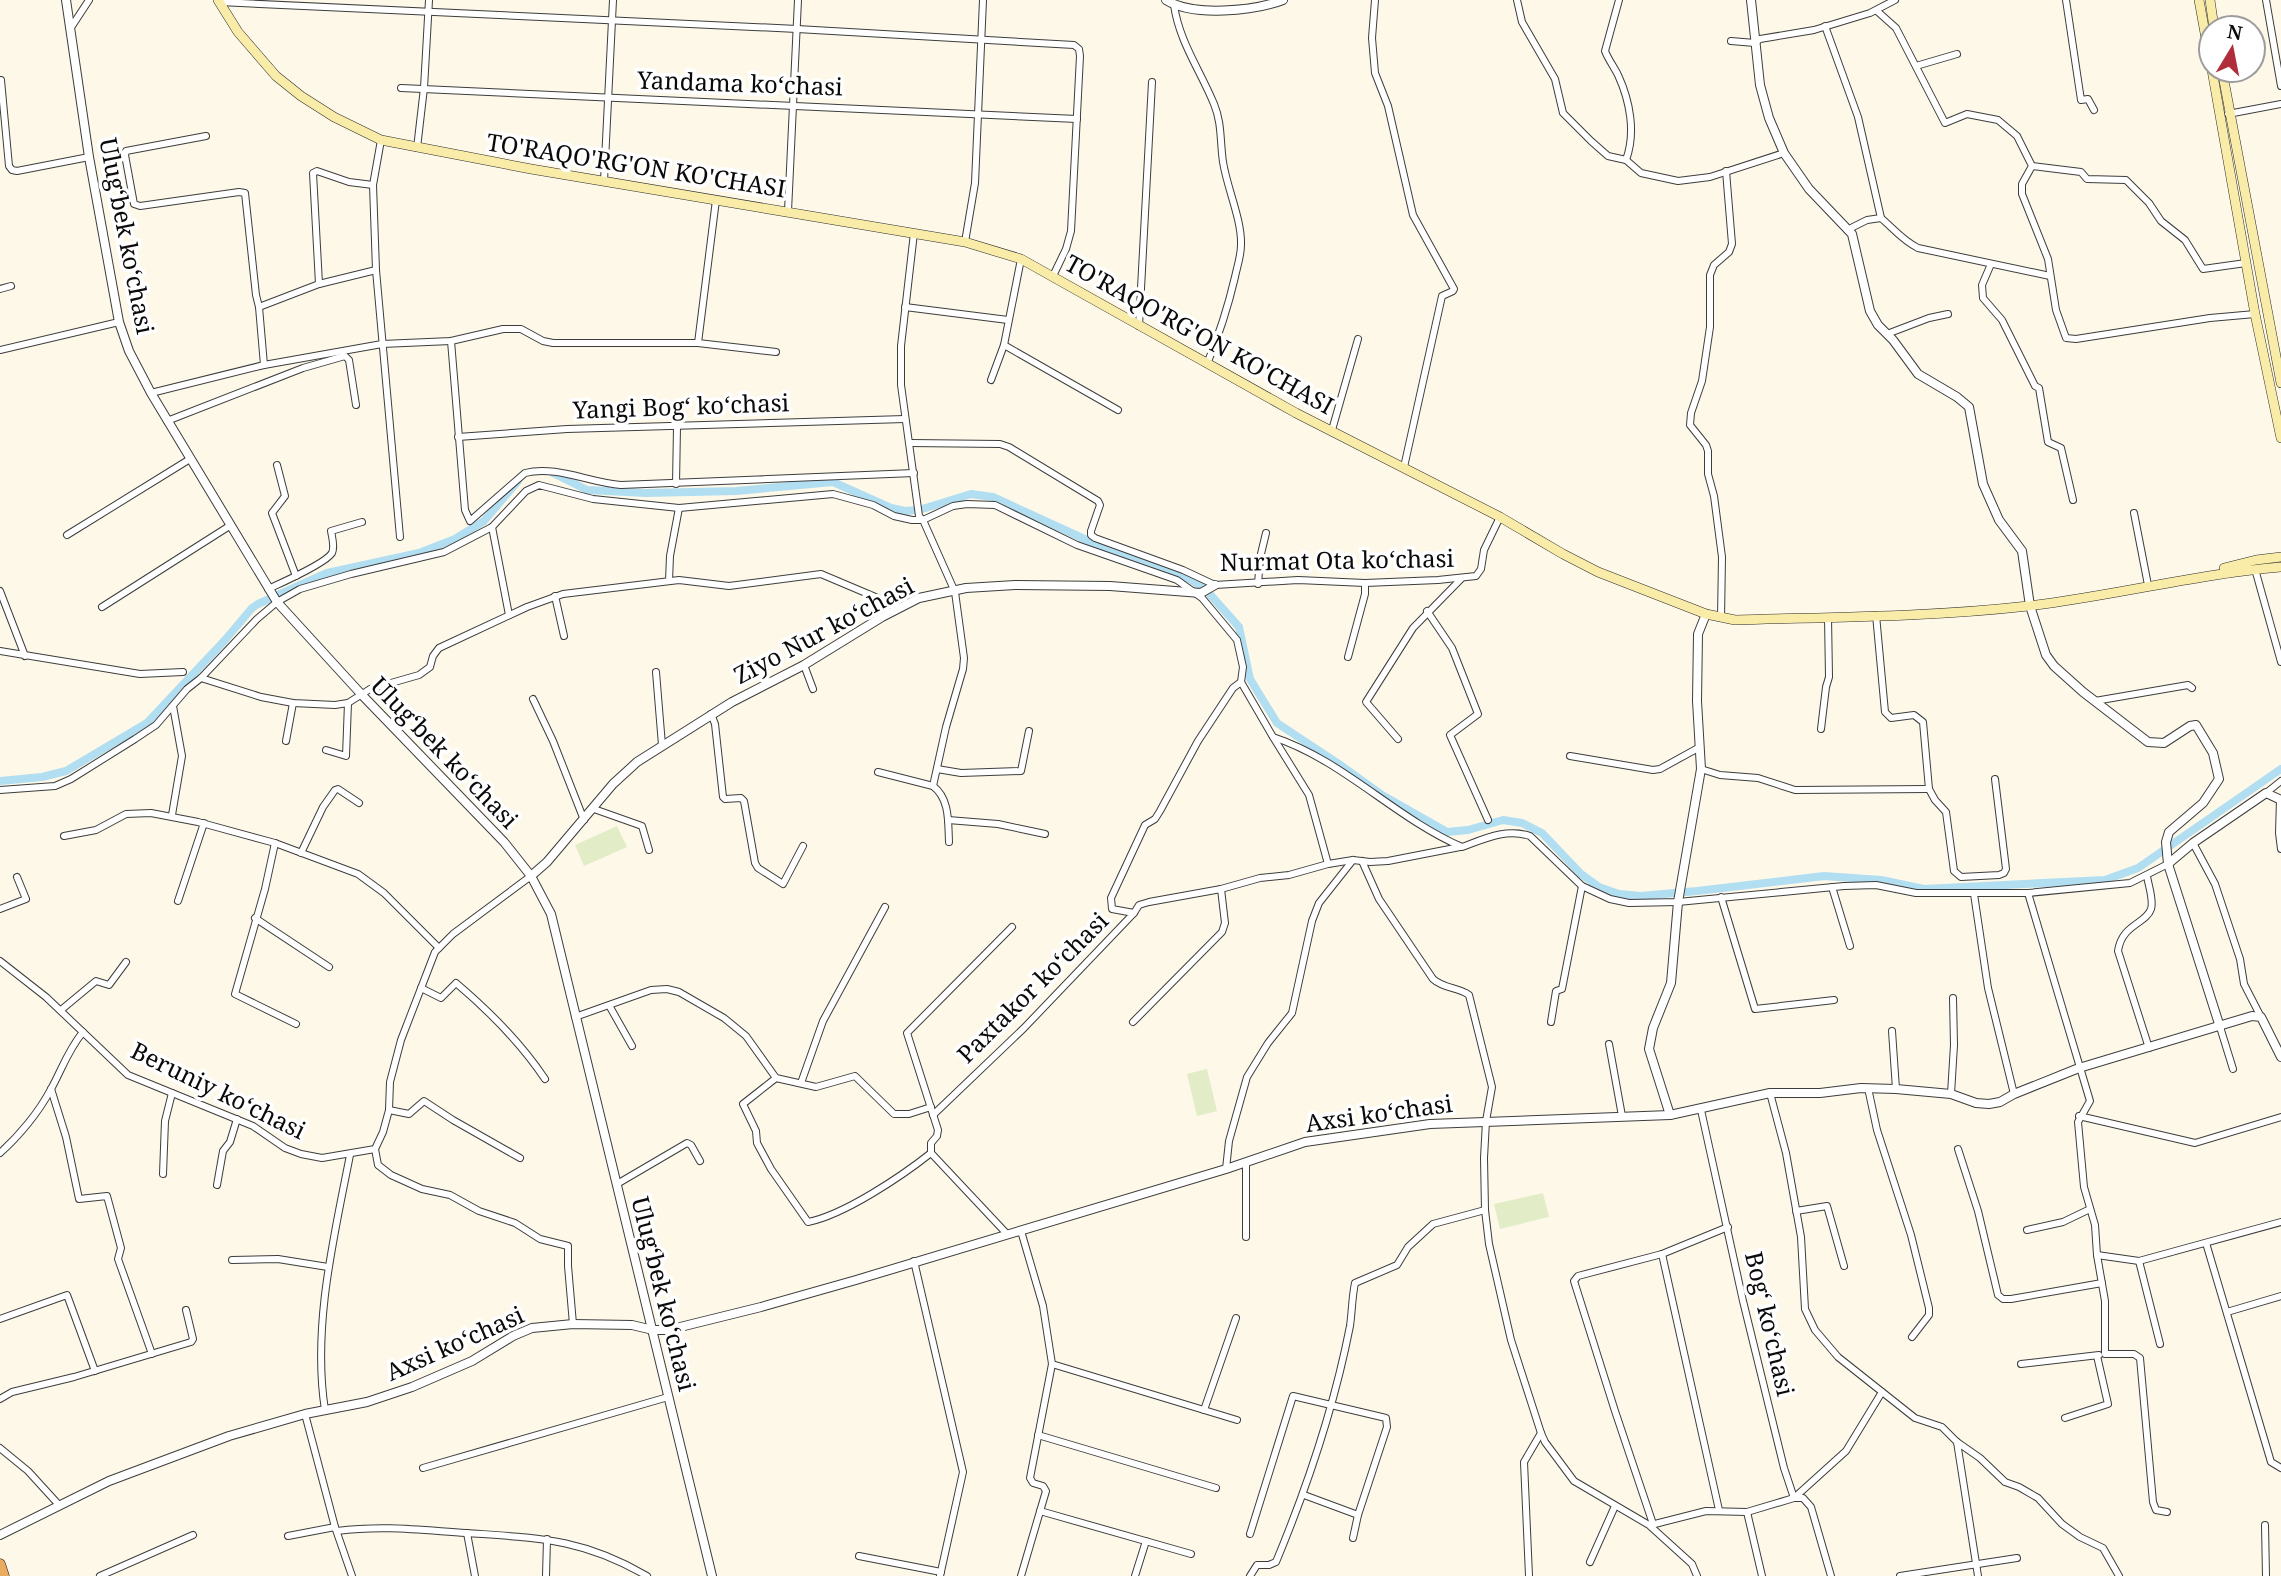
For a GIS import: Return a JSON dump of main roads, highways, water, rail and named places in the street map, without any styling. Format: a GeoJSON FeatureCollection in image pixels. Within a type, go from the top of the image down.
{"type":"FeatureCollection","features":[{"type":"Feature","properties":{"kind":"highway"},"geometry":{"type":"LineString","coordinates":[[0,1564],[4,1576]]}},
{"type":"Feature","properties":{"kind":"main road","name":"TO'RAQO'RG'ON KO'CHASI"},"geometry":{"type":"LineString","coordinates":[[219,1],[257,55],[276,76],[334,117],[381,140],[417,149],[965,242],[1021,259],[1207,364],[1500,517],[1563,554],[1598,572],[1706,614],[1735,620],[1943,613],[2030,606],[2186,578],[2281,567]]}},
{"type":"Feature","properties":{"kind":"main road"},"geometry":{"type":"LineString","coordinates":[[2216,84],[2225,114],[2281,383]]}},
{"type":"Feature","properties":{"kind":"main road"},"geometry":{"type":"LineString","coordinates":[[2223,84],[2246,262],[2281,438]]}},
{"type":"Feature","properties":{"kind":"main road","name":"TO'RAQO'RG'ON KO'CHASI"},"geometry":{"type":"LineString","coordinates":[[2186,578],[2256,560],[2281,557]]}},
{"type":"Feature","properties":{"kind":"waterway"},"geometry":{"type":"LineString","coordinates":[[553,473],[587,490],[646,493],[736,491],[833,482],[891,508],[905,511],[919,510],[971,494],[993,497],[1091,542],[1190,579],[1207,591],[1239,627],[1250,679],[1277,723],[1382,795],[1447,832],[1468,830],[1503,820],[1522,823],[1542,833],[1581,874],[1599,887],[1619,894],[1641,896],[1824,876],[1881,880],[1924,889],[2105,880],[2138,868],[2281,769]]}},
{"type":"Feature","properties":{"kind":"waterway"},"geometry":{"type":"LineString","coordinates":[[0,781],[42,777],[66,771],[147,723],[258,604],[327,573],[419,553],[455,539],[484,521],[518,481]]}}]}
